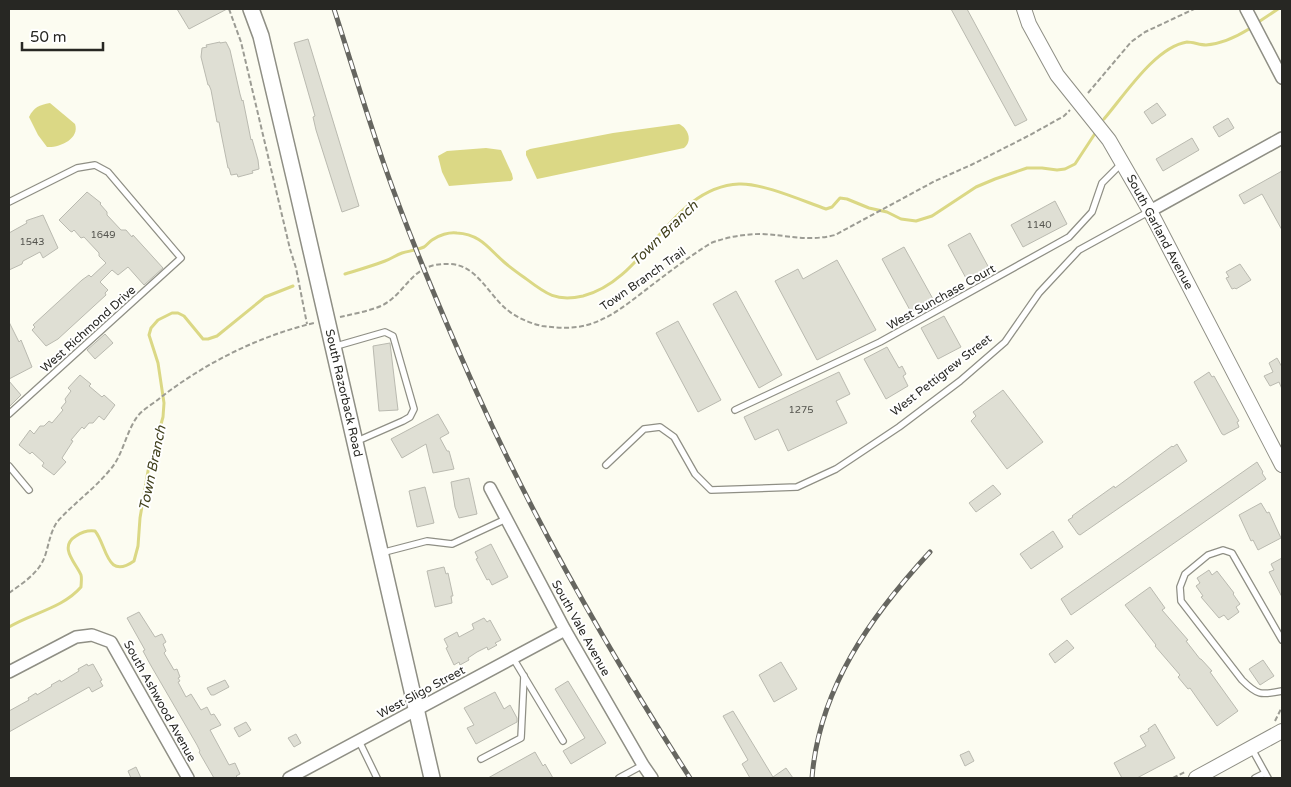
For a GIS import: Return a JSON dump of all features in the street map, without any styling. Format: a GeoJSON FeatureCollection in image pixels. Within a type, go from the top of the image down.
{"type":"FeatureCollection","features":[{"type":"Feature","properties":{"kind":"main road","name":"South Razorback Road"},"geometry":{"type":"LineString","coordinates":[[251,9],[261,36],[432,778]]}},
{"type":"Feature","properties":{"kind":"street","name":"South Garland Avenue"},"geometry":{"type":"LineString","coordinates":[[1024,9],[1029,24],[1057,75],[1109,140],[1150,212],[1282,465]]}},
{"type":"Feature","properties":{"kind":"street"},"geometry":{"type":"LineString","coordinates":[[1246,9],[1282,78]]}},
{"type":"Feature","properties":{"kind":"street","name":"West Pettigrew Street"},"geometry":{"type":"LineString","coordinates":[[1150,212],[1282,138]]}},
{"type":"Feature","properties":{"kind":"street","name":"South Vale Avenue"},"geometry":{"type":"LineString","coordinates":[[490,488],[565,630],[652,778]]}},
{"type":"Feature","properties":{"kind":"street","name":"West Sligo Street"},"geometry":{"type":"LineString","coordinates":[[289,778],[565,630]]}},
{"type":"Feature","properties":{"kind":"street","name":"South Ashwood Avenue"},"geometry":{"type":"LineString","coordinates":[[9,672],[76,637],[92,635],[111,642],[188,778]]}},
{"type":"Feature","properties":{"kind":"street"},"geometry":{"type":"LineString","coordinates":[[1196,778],[1282,731]]}},
{"type":"Feature","properties":{"kind":"lane","name":"West Sunchase Court"},"geometry":{"type":"LineString","coordinates":[[735,410],[880,342],[1069,237],[1092,212],[1102,182],[1122,163]]}},
{"type":"Feature","properties":{"kind":"lane","name":"West Richmond Drive"},"geometry":{"type":"LineString","coordinates":[[9,202],[78,168],[95,165],[108,172],[181,258],[9,414]]}},
{"type":"Feature","properties":{"kind":"lane","name":"West Pettigrew Street"},"geometry":{"type":"LineString","coordinates":[[606,466],[644,429],[660,427],[674,437],[695,474],[711,490],[797,488],[836,469],[899,427],[960,381],[1005,342],[1039,293],[1079,250],[1150,212]]}},
{"type":"Feature","properties":{"kind":"lane"},"geometry":{"type":"LineString","coordinates":[[333,347],[385,332],[393,336],[414,409],[410,417],[403,421],[355,442]]}},
{"type":"Feature","properties":{"kind":"lane"},"geometry":{"type":"LineString","coordinates":[[9,466],[29,490]]}},
{"type":"Feature","properties":{"kind":"lane"},"geometry":{"type":"LineString","coordinates":[[380,553],[427,541],[452,544],[506,518]]}},
{"type":"Feature","properties":{"kind":"lane"},"geometry":{"type":"LineString","coordinates":[[1282,640],[1232,553],[1223,550],[1208,555],[1185,574],[1180,587],[1181,600],[1242,680],[1253,692],[1265,694],[1282,691]]}},
{"type":"Feature","properties":{"kind":"lane"},"geometry":{"type":"LineString","coordinates":[[513,658],[563,741]]}},
{"type":"Feature","properties":{"kind":"lane"},"geometry":{"type":"LineString","coordinates":[[480,759],[520,738],[524,676]]}},
{"type":"Feature","properties":{"kind":"lane"},"geometry":{"type":"LineString","coordinates":[[359,741],[376,778]]}},
{"type":"Feature","properties":{"kind":"lane"},"geometry":{"type":"LineString","coordinates":[[1252,749],[1266,776],[1255,778]]}},
{"type":"Feature","properties":{"kind":"lane"},"geometry":{"type":"LineString","coordinates":[[618,778],[643,765]]}},
{"type":"Feature","properties":{"kind":"path"},"geometry":{"type":"LineString","coordinates":[[230,9],[241,42],[296,268],[307,325]]}},
{"type":"Feature","properties":{"kind":"path","name":"Town Branch Trail"},"geometry":{"type":"LineString","coordinates":[[9,593],[36,571],[45,556],[50,537],[57,522],[111,470],[138,416],[171,389],[225,357],[260,341],[307,325],[382,305],[416,273],[438,265],[451,264],[464,267],[474,273],[496,300],[508,311],[521,318],[552,328],[588,325],[608,316],[711,243],[725,237],[761,234],[820,239],[835,235],[935,181],[1030,135],[1064,116],[1080,102],[1131,42],[1145,32],[1194,9]]}},
{"type":"Feature","properties":{"kind":"shaded area"},"geometry":{"type":"Polygon","coordinates":[[[50,103],[75,124],[76,129],[72,138],[67,142],[47,147],[38,135],[29,117],[37,107],[50,103]]]}},
{"type":"Feature","properties":{"kind":"shaded area"},"geometry":{"type":"Polygon","coordinates":[[[679,124],[685,128],[689,138],[684,148],[542,178],[537,179],[526,155],[526,151],[530,149],[613,133],[679,124]]]}},
{"type":"Feature","properties":{"kind":"shaded area"},"geometry":{"type":"Polygon","coordinates":[[[486,148],[501,150],[513,179],[511,181],[449,186],[442,172],[438,156],[447,151],[486,148]]]}},
{"type":"Feature","properties":{"kind":"building"},"geometry":{"type":"Polygon","coordinates":[[[177,9],[227,9],[189,29],[177,9]]]}},
{"type":"Feature","properties":{"kind":"building"},"geometry":{"type":"Polygon","coordinates":[[[951,9],[967,9],[1027,120],[1015,126],[951,9]]]}},
{"type":"Feature","properties":{"kind":"building"},"geometry":{"type":"Polygon","coordinates":[[[308,39],[359,206],[342,212],[316,130],[313,117],[315,116],[294,43],[308,39]]]}},
{"type":"Feature","properties":{"kind":"building"},"geometry":{"type":"Polygon","coordinates":[[[226,42],[230,50],[251,140],[258,160],[259,169],[252,171],[253,173],[238,177],[237,174],[231,175],[228,168],[219,122],[217,122],[211,90],[201,57],[202,48],[207,47],[206,45],[226,42]]]}},
{"type":"Feature","properties":{"kind":"building"},"geometry":{"type":"Polygon","coordinates":[[[1157,103],[1166,115],[1152,124],[1144,112],[1157,103]]]}},
{"type":"Feature","properties":{"kind":"building"},"geometry":{"type":"Polygon","coordinates":[[[1228,118],[1234,128],[1219,137],[1213,127],[1228,118]]]}},
{"type":"Feature","properties":{"kind":"building"},"geometry":{"type":"Polygon","coordinates":[[[1192,138],[1199,150],[1163,171],[1156,159],[1192,138]]]}},
{"type":"Feature","properties":{"kind":"building"},"geometry":{"type":"Polygon","coordinates":[[[1282,171],[1282,230],[1262,194],[1244,204],[1239,195],[1282,171]]]}},
{"type":"Feature","properties":{"kind":"building"},"geometry":{"type":"Polygon","coordinates":[[[87,192],[101,203],[107,215],[121,230],[126,230],[132,237],[133,235],[163,268],[144,285],[128,267],[118,275],[112,270],[100,282],[108,290],[105,293],[106,295],[58,339],[46,346],[32,330],[35,327],[33,325],[82,280],[89,275],[91,277],[106,263],[84,237],[81,238],[74,230],[70,231],[59,220],[87,192]]]}},
{"type":"Feature","properties":{"kind":"building"},"geometry":{"type":"Polygon","coordinates":[[[1055,201],[1067,224],[1023,247],[1011,225],[1055,201]]]}},
{"type":"Feature","properties":{"kind":"building"},"geometry":{"type":"Polygon","coordinates":[[[43,215],[58,248],[43,258],[40,252],[9,270],[9,233],[27,223],[26,221],[43,215]]]}},
{"type":"Feature","properties":{"kind":"building"},"geometry":{"type":"Polygon","coordinates":[[[970,233],[989,268],[967,280],[948,245],[970,233]]]}},
{"type":"Feature","properties":{"kind":"building"},"geometry":{"type":"Polygon","coordinates":[[[904,247],[933,299],[911,312],[882,259],[904,247]]]}},
{"type":"Feature","properties":{"kind":"building"},"geometry":{"type":"Polygon","coordinates":[[[837,260],[876,330],[817,360],[775,281],[798,269],[803,279],[837,260]]]}},
{"type":"Feature","properties":{"kind":"building"},"geometry":{"type":"Polygon","coordinates":[[[1240,264],[1251,280],[1236,289],[1232,289],[1226,278],[1229,277],[1226,272],[1240,264]]]}},
{"type":"Feature","properties":{"kind":"building"},"geometry":{"type":"Polygon","coordinates":[[[736,291],[782,375],[759,388],[713,304],[736,291]]]}},
{"type":"Feature","properties":{"kind":"building"},"geometry":{"type":"Polygon","coordinates":[[[944,316],[961,347],[938,359],[921,328],[944,316]]]}},
{"type":"Feature","properties":{"kind":"building"},"geometry":{"type":"Polygon","coordinates":[[[678,321],[721,400],[698,412],[656,333],[678,321]]]}},
{"type":"Feature","properties":{"kind":"building"},"geometry":{"type":"Polygon","coordinates":[[[9,322],[19,342],[21,340],[32,367],[9,379],[9,322]]]}},
{"type":"Feature","properties":{"kind":"building"},"geometry":{"type":"Polygon","coordinates":[[[105,334],[113,343],[95,359],[87,350],[105,334]]]}},
{"type":"Feature","properties":{"kind":"building"},"geometry":{"type":"Polygon","coordinates":[[[390,343],[398,410],[379,411],[373,346],[390,343]]]}},
{"type":"Feature","properties":{"kind":"building"},"geometry":{"type":"Polygon","coordinates":[[[887,347],[899,368],[902,366],[906,374],[903,376],[908,386],[886,399],[864,359],[887,347]]]}},
{"type":"Feature","properties":{"kind":"building"},"geometry":{"type":"Polygon","coordinates":[[[1277,358],[1282,367],[1282,389],[1279,382],[1270,386],[1264,376],[1273,372],[1269,363],[1277,358]]]}},
{"type":"Feature","properties":{"kind":"building"},"geometry":{"type":"Polygon","coordinates":[[[839,372],[850,394],[836,401],[847,423],[788,451],[778,429],[755,440],[744,417],[839,372]]]}},
{"type":"Feature","properties":{"kind":"building"},"geometry":{"type":"Polygon","coordinates":[[[1209,372],[1212,377],[1214,376],[1239,421],[1237,422],[1239,427],[1224,435],[1194,382],[1209,372]]]}},
{"type":"Feature","properties":{"kind":"building"},"geometry":{"type":"Polygon","coordinates":[[[80,375],[91,384],[89,386],[102,397],[104,395],[115,405],[104,420],[99,416],[84,429],[82,427],[71,440],[73,441],[62,458],[66,462],[54,475],[42,466],[44,463],[32,452],[30,454],[19,445],[30,430],[34,434],[40,426],[44,426],[49,421],[52,423],[63,410],[61,408],[71,391],[68,388],[80,375]]]}},
{"type":"Feature","properties":{"kind":"building"},"geometry":{"type":"Polygon","coordinates":[[[9,381],[21,395],[9,407],[9,381]]]}},
{"type":"Feature","properties":{"kind":"building"},"geometry":{"type":"Polygon","coordinates":[[[1003,390],[1043,442],[1007,469],[971,421],[976,416],[973,412],[1003,390]]]}},
{"type":"Feature","properties":{"kind":"building"},"geometry":{"type":"Polygon","coordinates":[[[438,414],[449,433],[440,438],[447,451],[449,451],[454,469],[433,473],[426,444],[402,458],[391,439],[438,414]]]}},
{"type":"Feature","properties":{"kind":"building"},"geometry":{"type":"Polygon","coordinates":[[[1177,444],[1187,461],[1080,535],[1078,534],[1068,520],[1072,516],[1177,444]]]}},
{"type":"Feature","properties":{"kind":"building"},"geometry":{"type":"Polygon","coordinates":[[[1257,462],[1266,479],[1071,615],[1061,599],[1257,462]]]}},
{"type":"Feature","properties":{"kind":"building"},"geometry":{"type":"Polygon","coordinates":[[[469,478],[477,514],[459,518],[455,507],[451,482],[469,478]]]}},
{"type":"Feature","properties":{"kind":"building"},"geometry":{"type":"Polygon","coordinates":[[[993,485],[1001,494],[976,512],[969,503],[993,485]]]}},
{"type":"Feature","properties":{"kind":"building"},"geometry":{"type":"Polygon","coordinates":[[[425,487],[434,523],[417,527],[409,491],[425,487]]]}},
{"type":"Feature","properties":{"kind":"building"},"geometry":{"type":"Polygon","coordinates":[[[1261,503],[1267,513],[1269,512],[1281,538],[1258,550],[1253,540],[1251,541],[1239,515],[1261,503]]]}},
{"type":"Feature","properties":{"kind":"building"},"geometry":{"type":"Polygon","coordinates":[[[1053,531],[1063,547],[1031,569],[1020,554],[1053,531]]]}},
{"type":"Feature","properties":{"kind":"building"},"geometry":{"type":"Polygon","coordinates":[[[491,544],[508,577],[492,585],[489,579],[487,580],[476,559],[478,558],[475,552],[491,544]]]}},
{"type":"Feature","properties":{"kind":"building"},"geometry":{"type":"Polygon","coordinates":[[[1282,558],[1282,597],[1269,572],[1274,570],[1271,564],[1282,558]]]}},
{"type":"Feature","properties":{"kind":"building"},"geometry":{"type":"Polygon","coordinates":[[[444,567],[446,574],[448,573],[453,596],[451,596],[452,603],[435,607],[427,571],[444,567]]]}},
{"type":"Feature","properties":{"kind":"building"},"geometry":{"type":"Polygon","coordinates":[[[1209,570],[1212,575],[1217,571],[1240,604],[1236,607],[1239,612],[1228,620],[1224,615],[1219,618],[1201,597],[1203,596],[1196,586],[1200,583],[1197,578],[1209,570]]]}},
{"type":"Feature","properties":{"kind":"building"},"geometry":{"type":"Polygon","coordinates":[[[1150,587],[1165,608],[1162,610],[1188,640],[1186,641],[1200,659],[1212,671],[1210,672],[1238,711],[1217,726],[1190,688],[1188,689],[1178,677],[1180,675],[1155,646],[1125,605],[1150,587]]]}},
{"type":"Feature","properties":{"kind":"building"},"geometry":{"type":"Polygon","coordinates":[[[139,612],[155,637],[162,634],[166,642],[163,644],[166,651],[164,653],[174,670],[177,669],[180,677],[178,682],[186,697],[191,694],[201,710],[207,707],[211,715],[214,714],[221,725],[210,730],[229,765],[235,763],[240,774],[236,776],[238,778],[214,778],[150,664],[143,651],[145,650],[127,618],[139,612]]]}},
{"type":"Feature","properties":{"kind":"building"},"geometry":{"type":"Polygon","coordinates":[[[484,618],[487,622],[490,620],[501,640],[495,643],[497,645],[488,650],[487,647],[477,652],[460,665],[459,662],[454,665],[444,639],[457,632],[459,637],[474,629],[472,624],[484,618]]]}},
{"type":"Feature","properties":{"kind":"building"},"geometry":{"type":"Polygon","coordinates":[[[1067,640],[1074,648],[1055,663],[1049,654],[1067,640]]]}},
{"type":"Feature","properties":{"kind":"building"},"geometry":{"type":"Polygon","coordinates":[[[1263,660],[1274,676],[1260,685],[1249,669],[1263,660]]]}},
{"type":"Feature","properties":{"kind":"building"},"geometry":{"type":"Polygon","coordinates":[[[781,662],[797,689],[774,702],[759,675],[781,662]]]}},
{"type":"Feature","properties":{"kind":"building"},"geometry":{"type":"Polygon","coordinates":[[[87,664],[88,666],[93,664],[102,680],[100,681],[103,686],[92,692],[89,687],[9,732],[9,711],[29,700],[28,698],[36,693],[37,695],[60,680],[61,682],[87,664]]]}},
{"type":"Feature","properties":{"kind":"building"},"geometry":{"type":"Polygon","coordinates":[[[225,680],[229,687],[211,695],[207,688],[225,680]]]}},
{"type":"Feature","properties":{"kind":"building"},"geometry":{"type":"Polygon","coordinates":[[[568,681],[606,743],[571,764],[563,751],[585,738],[555,689],[568,681]]]}},
{"type":"Feature","properties":{"kind":"building"},"geometry":{"type":"Polygon","coordinates":[[[495,692],[504,709],[510,705],[517,718],[517,722],[476,744],[467,728],[474,725],[464,708],[495,692]]]}},
{"type":"Feature","properties":{"kind":"building"},"geometry":{"type":"Polygon","coordinates":[[[733,711],[773,777],[786,768],[793,778],[750,778],[742,764],[748,760],[723,716],[733,711]]]}},
{"type":"Feature","properties":{"kind":"building"},"geometry":{"type":"Polygon","coordinates":[[[246,722],[251,730],[239,737],[234,728],[246,722]]]}},
{"type":"Feature","properties":{"kind":"building"},"geometry":{"type":"Polygon","coordinates":[[[1155,724],[1175,758],[1137,778],[1122,778],[1114,763],[1146,746],[1140,736],[1149,731],[1148,729],[1155,724]]]}},
{"type":"Feature","properties":{"kind":"building"},"geometry":{"type":"Polygon","coordinates":[[[296,734],[301,743],[294,747],[288,738],[296,734]]]}},
{"type":"Feature","properties":{"kind":"building"},"geometry":{"type":"Polygon","coordinates":[[[969,751],[974,761],[965,766],[960,755],[969,751]]]}},
{"type":"Feature","properties":{"kind":"building"},"geometry":{"type":"Polygon","coordinates":[[[535,752],[553,778],[488,778],[535,752]]]}},
{"type":"Feature","properties":{"kind":"building"},"geometry":{"type":"Polygon","coordinates":[[[136,767],[141,778],[131,778],[128,771],[136,767]]]}},
{"type":"Feature","properties":{"kind":"waterway","name":"Town Branch"},"geometry":{"type":"LineString","coordinates":[[1260,21],[1278,9]]}},
{"type":"Feature","properties":{"kind":"waterway","name":"Town Branch"},"geometry":{"type":"LineString","coordinates":[[1104,119],[1141,74],[1163,53],[1187,42],[1206,45],[1217,43],[1249,29]]}},
{"type":"Feature","properties":{"kind":"waterway","name":"Town Branch"},"geometry":{"type":"LineString","coordinates":[[345,274],[424,247],[441,235],[457,233],[478,239],[509,266],[545,292],[558,297],[574,298],[605,287],[625,272],[676,217],[695,201],[715,189],[749,184],[783,193],[826,209],[832,207],[840,198],[847,199],[869,208],[887,212],[901,219],[916,221],[932,216],[976,187],[995,179],[1027,168],[1065,169],[1075,164],[1096,132]]}},
{"type":"Feature","properties":{"kind":"waterway","name":"Town Branch"},"geometry":{"type":"LineString","coordinates":[[9,627],[56,605],[74,594],[81,587],[81,575],[68,550],[71,540],[81,533],[95,531],[108,559],[118,567],[125,566],[134,561],[138,546],[140,518],[148,471],[163,417],[164,403],[158,363],[149,335],[151,328],[158,320],[172,313],[178,313],[184,316],[203,339],[208,339],[217,336],[265,297],[293,286]]}},
{"type":"Feature","properties":{"kind":"railway"},"geometry":{"type":"LineString","coordinates":[[334,9],[395,196],[452,337],[500,443],[576,590],[690,778]]}},
{"type":"Feature","properties":{"kind":"railway"},"geometry":{"type":"LineString","coordinates":[[812,778],[817,745],[825,714],[837,684],[852,655],[888,602],[930,552]]}}]}
